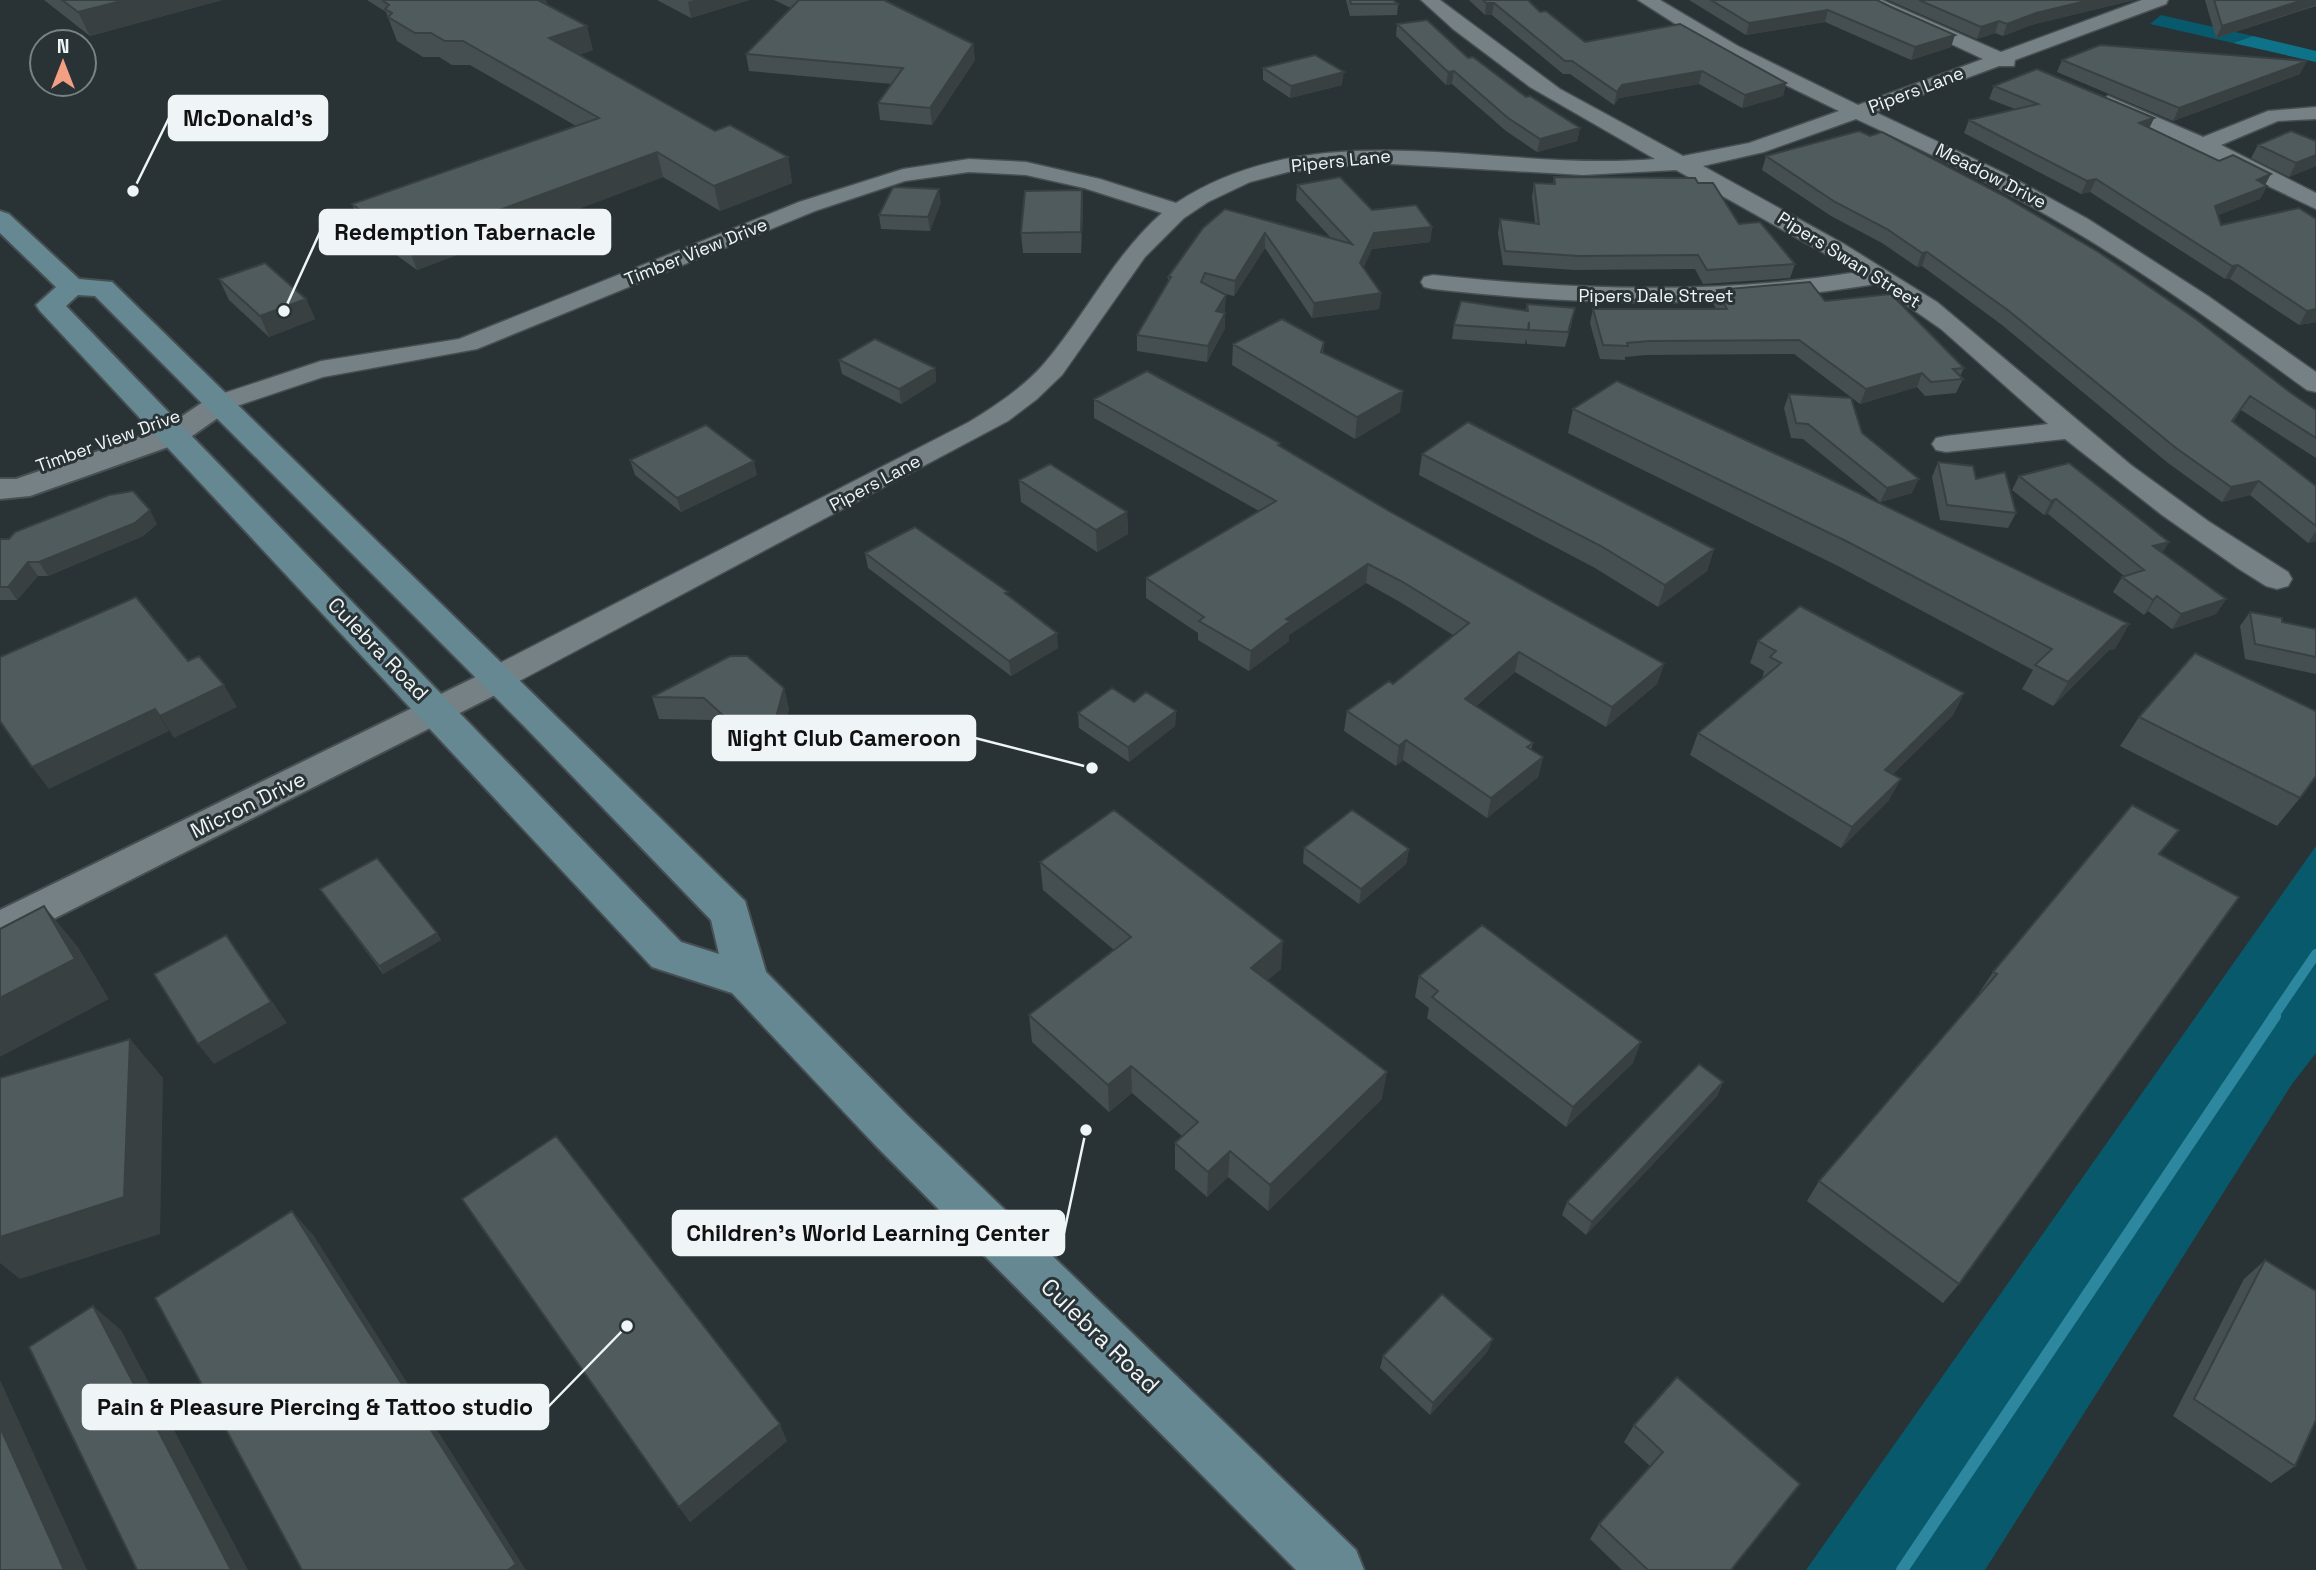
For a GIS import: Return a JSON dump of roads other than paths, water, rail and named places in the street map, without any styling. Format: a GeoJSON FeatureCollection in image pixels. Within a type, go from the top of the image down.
{"type":"FeatureCollection","features":[{"type":"Feature","properties":{"kind":"main road"},"geometry":{"type":"LineString","coordinates":[[0,219],[72,287]]}},
{"type":"Feature","properties":{"kind":"main road","name":"Culebra Road"},"geometry":{"type":"LineString","coordinates":[[747,980],[730,912],[102,288],[72,287],[50,304],[667,954],[747,980],[891,1130],[1336,1570]]}},
{"type":"Feature","properties":{"kind":"street","name":"Meadow Drive"},"geometry":{"type":"LineString","coordinates":[[1647,0],[1740,57],[1997,178],[2107,239],[2206,303],[2316,384]]}},
{"type":"Feature","properties":{"kind":"street"},"geometry":{"type":"LineString","coordinates":[[1866,0],[2023,68]]}},
{"type":"Feature","properties":{"kind":"street"},"geometry":{"type":"LineString","coordinates":[[2096,0],[2127,12]]}},
{"type":"Feature","properties":{"kind":"street","name":"Pipers Lane"},"geometry":{"type":"LineString","coordinates":[[496,679],[1005,412],[1052,371],[1150,237],[1178,211],[1210,192],[1251,176],[1307,162],[1345,157],[1424,155],[1580,168],[1679,163],[1755,149],[2159,0]]}},
{"type":"Feature","properties":{"kind":"street","name":"Pipers Swan Street"},"geometry":{"type":"LineString","coordinates":[[1434,1],[1499,57],[1555,94],[1837,248],[1908,293],[1994,360],[2070,430],[2196,527],[2277,579]]}},
{"type":"Feature","properties":{"kind":"street"},"geometry":{"type":"LineString","coordinates":[[2084,92],[2203,145],[2316,202]]}},
{"type":"Feature","properties":{"kind":"street"},"geometry":{"type":"LineString","coordinates":[[2203,145],[2275,115],[2316,113]]}},
{"type":"Feature","properties":{"kind":"street","name":"Timber View Drive"},"geometry":{"type":"LineString","coordinates":[[0,488],[19,489],[219,404],[276,383],[333,366],[407,357],[468,344],[835,195],[911,172],[973,166],[1035,170],[1083,181],[1178,211]]}},
{"type":"Feature","properties":{"kind":"street","name":"Pipers Dale Street"},"geometry":{"type":"LineString","coordinates":[[1433,282],[1539,295],[1685,299],[1768,293],[1880,276]]}},
{"type":"Feature","properties":{"kind":"street"},"geometry":{"type":"LineString","coordinates":[[1946,444],[2070,430]]}},
{"type":"Feature","properties":{"kind":"street","name":"Micron Drive"},"geometry":{"type":"LineString","coordinates":[[0,929],[496,679]]}},
{"type":"Feature","properties":{"kind":"waterway"},"geometry":{"type":"LineString","coordinates":[[2273,1017],[2316,954]]}},
{"type":"Feature","properties":{"kind":"waterway"},"geometry":{"type":"LineString","coordinates":[[1902,1570],[2275,1016]]}},
{"type":"Feature","properties":{"kind":"place","name":"McDonald's"},"geometry":{"type":"Point","coordinates":[133,191]}},
{"type":"Feature","properties":{"kind":"place","name":"Redemption Tabernacle"},"geometry":{"type":"Point","coordinates":[284,311]}},
{"type":"Feature","properties":{"kind":"place","name":"Night Club Cameroon"},"geometry":{"type":"Point","coordinates":[1092,768]}},
{"type":"Feature","properties":{"kind":"place","name":"Children's World Learning Center"},"geometry":{"type":"Point","coordinates":[1086,1130]}},
{"type":"Feature","properties":{"kind":"place","name":"Pain & Pleasure Piercing & Tattoo studio"},"geometry":{"type":"Point","coordinates":[627,1326]}}]}
